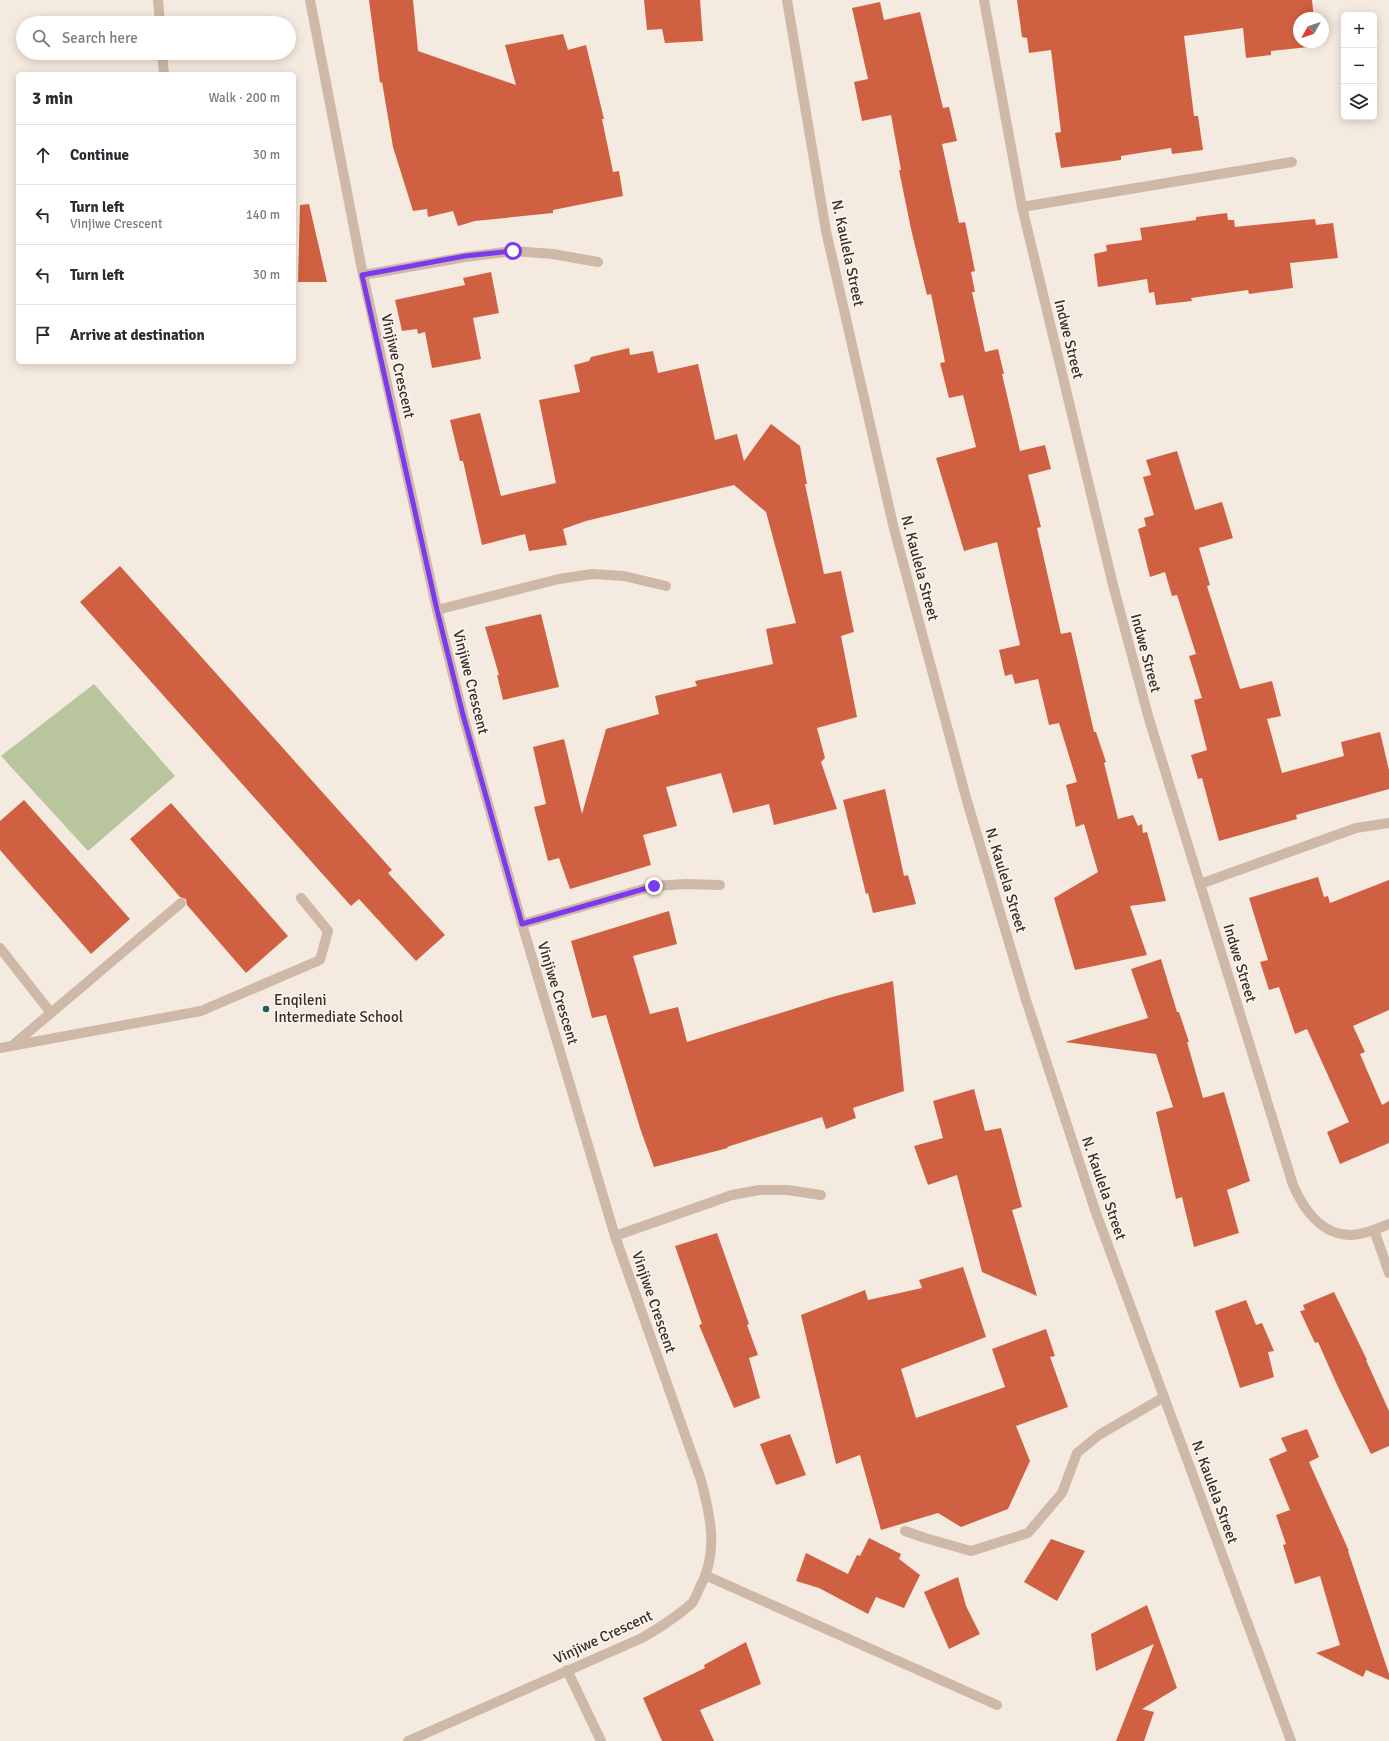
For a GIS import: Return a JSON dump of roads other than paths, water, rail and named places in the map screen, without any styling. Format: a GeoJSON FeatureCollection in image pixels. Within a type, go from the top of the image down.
{"type":"FeatureCollection","features":[{"type":"Feature","properties":{"kind":"street"},"geometry":{"type":"LineString","coordinates":[[158,0],[159,16]]}},
{"type":"Feature","properties":{"kind":"street","name":"Vinjiwe Crescent"},"geometry":{"type":"LineString","coordinates":[[310,0],[362,275],[437,610],[463,715],[522,924],[615,1236],[701,1480],[709,1512],[712,1543],[706,1576],[692,1602],[671,1620],[642,1638],[408,1741]]}},
{"type":"Feature","properties":{"kind":"street","name":"N. Kaulela Street"},"geometry":{"type":"LineString","coordinates":[[787,0],[830,246],[894,529],[967,801],[1026,1000],[1096,1213],[1291,1741]]}},
{"type":"Feature","properties":{"kind":"street","name":"Indwe Street"},"geometry":{"type":"LineString","coordinates":[[984,0],[1022,207],[1113,585],[1149,719],[1293,1185],[1301,1202],[1314,1220],[1331,1231],[1350,1235],[1374,1230],[1389,1224]]}},
{"type":"Feature","properties":{"kind":"street"},"geometry":{"type":"LineString","coordinates":[[163,60],[164,72]]}},
{"type":"Feature","properties":{"kind":"street"},"geometry":{"type":"LineString","coordinates":[[1022,207],[1292,162]]}},
{"type":"Feature","properties":{"kind":"street"},"geometry":{"type":"LineString","coordinates":[[362,275],[465,256],[513,251],[553,254],[598,262]]}},
{"type":"Feature","properties":{"kind":"street"},"geometry":{"type":"LineString","coordinates":[[437,610],[552,580],[592,574],[624,576],[666,586]]}},
{"type":"Feature","properties":{"kind":"street"},"geometry":{"type":"LineString","coordinates":[[1200,884],[1356,828],[1389,823]]}},
{"type":"Feature","properties":{"kind":"street"},"geometry":{"type":"LineString","coordinates":[[522,924],[654,886],[686,884],[720,885]]}},
{"type":"Feature","properties":{"kind":"street"},"geometry":{"type":"LineString","coordinates":[[0,1048],[201,1011],[320,960],[328,932],[301,898]]}},
{"type":"Feature","properties":{"kind":"street"},"geometry":{"type":"LineString","coordinates":[[11,1046],[181,903]]}},
{"type":"Feature","properties":{"kind":"street"},"geometry":{"type":"LineString","coordinates":[[0,948],[51,1013]]}},
{"type":"Feature","properties":{"kind":"street"},"geometry":{"type":"LineString","coordinates":[[615,1236],[732,1195],[759,1190],[787,1190],[821,1195]]}},
{"type":"Feature","properties":{"kind":"street"},"geometry":{"type":"LineString","coordinates":[[1374,1230],[1389,1273]]}},
{"type":"Feature","properties":{"kind":"street"},"geometry":{"type":"LineString","coordinates":[[905,1531],[971,1551],[1028,1533],[1062,1493],[1077,1453],[1099,1435],[1164,1398]]}},
{"type":"Feature","properties":{"kind":"street"},"geometry":{"type":"LineString","coordinates":[[706,1576],[997,1705]]}},
{"type":"Feature","properties":{"kind":"street"},"geometry":{"type":"LineString","coordinates":[[567,1670],[601,1741]]}},
{"type":"Feature","properties":{"kind":"place","name":"Enqileni Intermediate School"},"geometry":{"type":"Point","coordinates":[266,1009]}}]}
